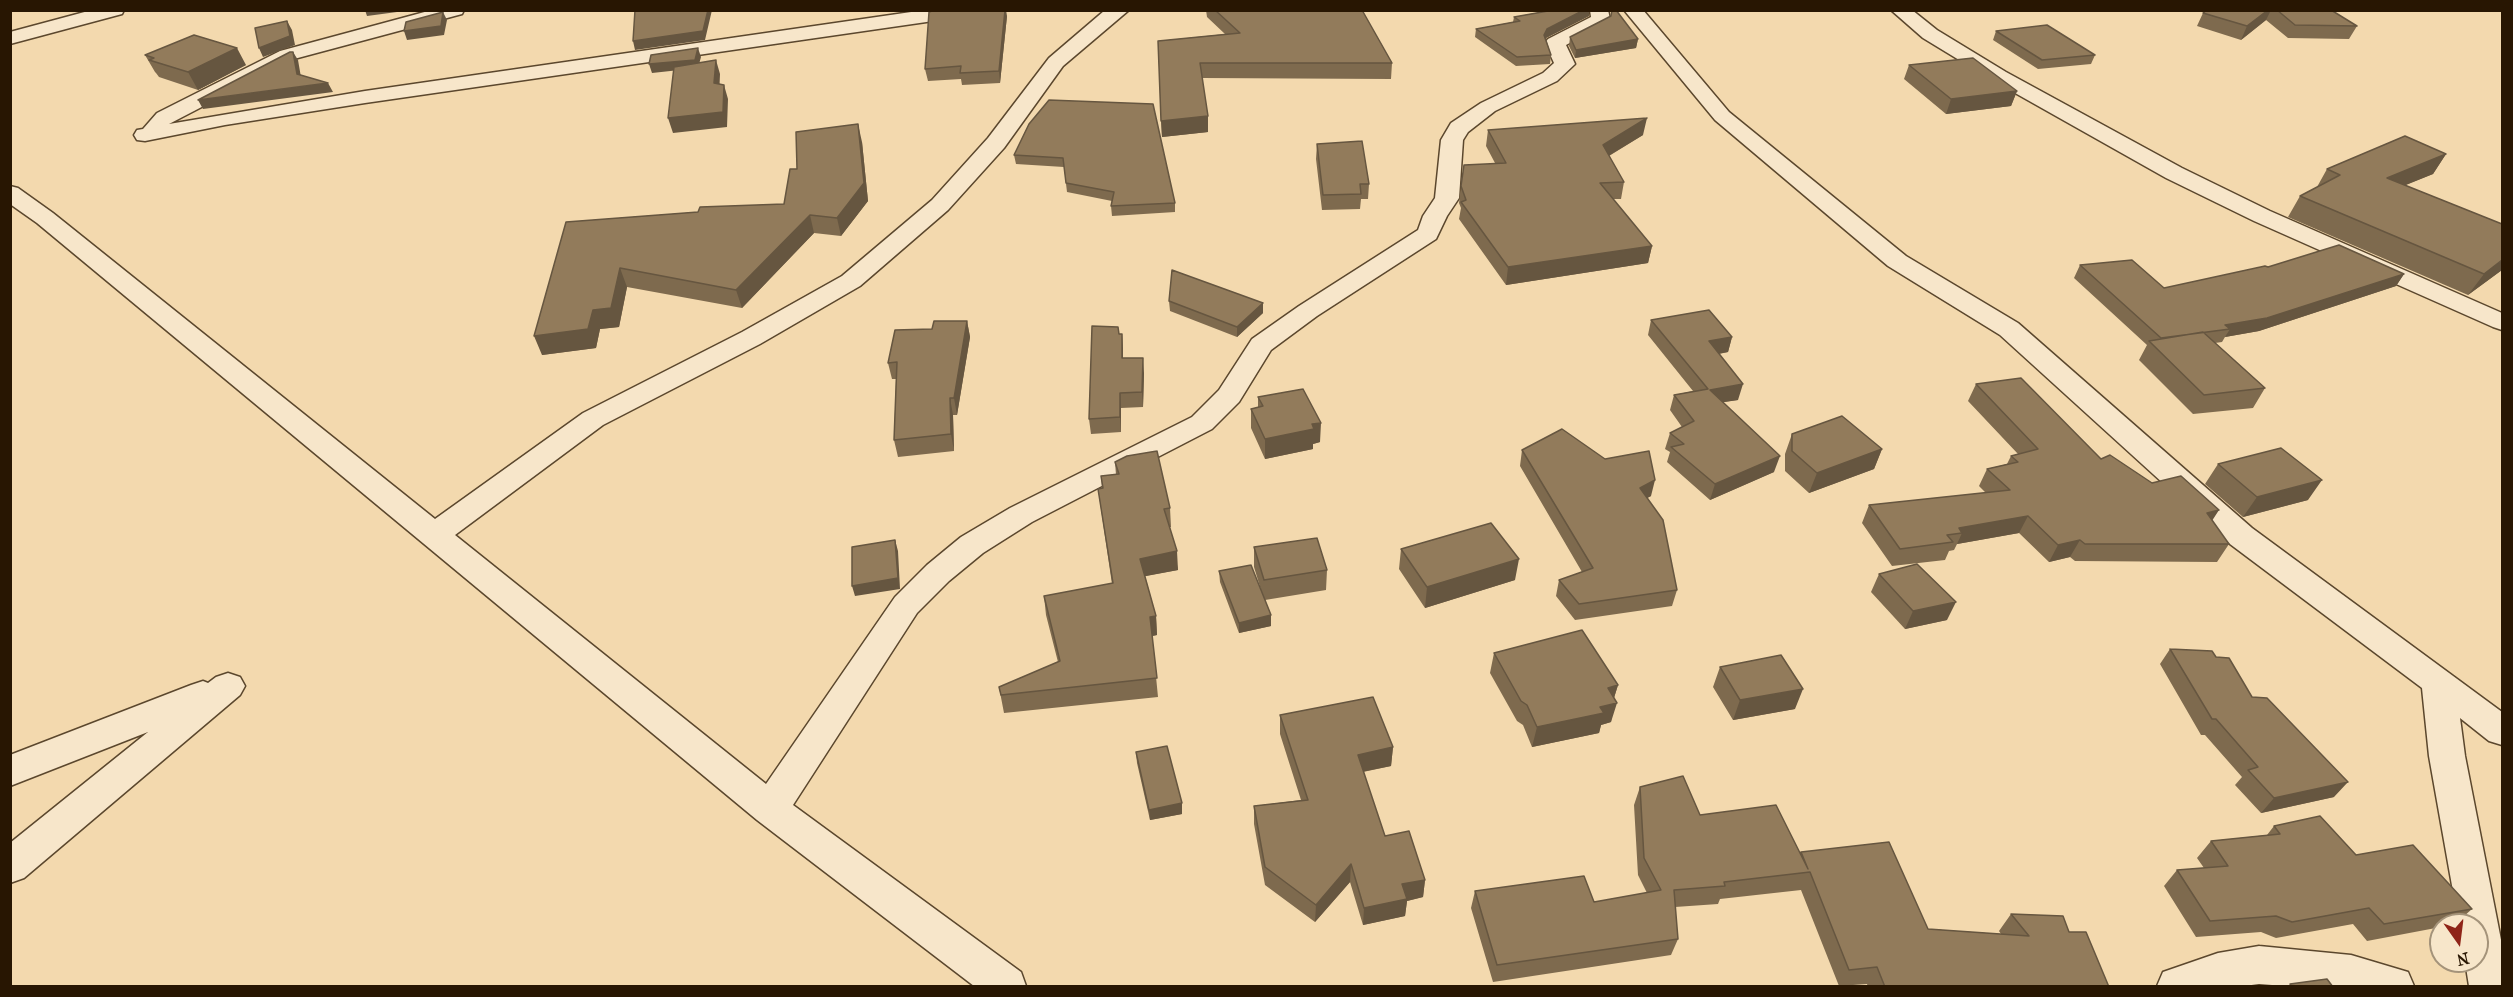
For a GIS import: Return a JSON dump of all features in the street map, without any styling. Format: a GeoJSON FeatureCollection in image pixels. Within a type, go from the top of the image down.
{"type":"FeatureCollection","features":[{"type":"Feature","properties":{"kind":"street"},"geometry":{"type":"LineString","coordinates":[[10,38],[115,10]]}},
{"type":"Feature","properties":{"kind":"street"},"geometry":{"type":"LineString","coordinates":[[455,10],[380,32],[287,55],[164,117],[145,135],[225,119],[364,97],[968,10]]}},
{"type":"Feature","properties":{"kind":"street"},"geometry":{"type":"LineString","coordinates":[[434,535],[593,419],[751,338],[851,281],[940,205],[996,143],[1056,62],[1120,10]]}},
{"type":"Feature","properties":{"kind":"street"},"geometry":{"type":"LineString","coordinates":[[770,809],[906,605],[938,573],[972,545],[1021,514],[1202,423],[1229,396],[1261,345],[1308,311],[1428,234],[1435,216],[1447,198],[1452,140],[1459,128],[1488,107],[1550,77],[1565,64],[1555,43],[1600,19],[1599,10]]}},
{"type":"Feature","properties":{"kind":"street"},"geometry":{"type":"LineString","coordinates":[[1633,10],[1722,116],[1844,218],[1897,261],[2009,329],[2241,536],[2502,731]]}},
{"type":"Feature","properties":{"kind":"street"},"geometry":{"type":"LineString","coordinates":[[1900,10],[1929,34],[1999,76],[2174,173],[2262,216],[2500,316]]}},
{"type":"Feature","properties":{"kind":"street"},"geometry":{"type":"LineString","coordinates":[[10,193],[54,226],[770,809],[1006,987]]}},
{"type":"Feature","properties":{"kind":"street"},"geometry":{"type":"LineString","coordinates":[[2439,682],[2447,756],[2490,987]]}},
{"type":"Feature","properties":{"kind":"street"},"geometry":{"type":"LineString","coordinates":[[10,771],[228,686],[10,866]]}},
{"type":"Feature","properties":{"kind":"street"},"geometry":{"type":"LineString","coordinates":[[2178,987],[2222,979],[2259,965],[2351,975],[2393,987]]}},
{"type":"Feature","properties":{"kind":"building"},"geometry":{"type":"Polygon","coordinates":[[[635,10],[708,10],[703,31],[633,41],[635,10]]]}},
{"type":"Feature","properties":{"kind":"building"},"geometry":{"type":"Polygon","coordinates":[[[935,10],[1005,10],[999,71],[960,73],[961,66],[925,69],[929,12],[935,10]]]}},
{"type":"Feature","properties":{"kind":"building"},"geometry":{"type":"Polygon","coordinates":[[[1215,10],[1362,10],[1392,63],[1200,63],[1208,116],[1161,121],[1158,41],[1240,33],[1215,10]]]}},
{"type":"Feature","properties":{"kind":"building"},"geometry":{"type":"Polygon","coordinates":[[[1547,10],[1584,10],[1547,29],[1544,35],[1551,55],[1517,57],[1476,29],[1520,21],[1514,17],[1547,10]]]}},
{"type":"Feature","properties":{"kind":"building"},"geometry":{"type":"Polygon","coordinates":[[[1612,10],[1616,10],[1638,39],[1576,50],[1570,37],[1611,16],[1612,10]]]}},
{"type":"Feature","properties":{"kind":"building"},"geometry":{"type":"Polygon","coordinates":[[[2207,10],[2268,10],[2247,26],[2203,13],[2207,10]]]}},
{"type":"Feature","properties":{"kind":"building"},"geometry":{"type":"Polygon","coordinates":[[[2277,10],[2331,10],[2357,26],[2295,25],[2277,10]]]}},
{"type":"Feature","properties":{"kind":"building"},"geometry":{"type":"Polygon","coordinates":[[[443,12],[441,26],[404,31],[406,22],[443,12]]]}},
{"type":"Feature","properties":{"kind":"building"},"geometry":{"type":"Polygon","coordinates":[[[287,21],[290,36],[259,48],[255,28],[287,21]]]}},
{"type":"Feature","properties":{"kind":"building"},"geometry":{"type":"Polygon","coordinates":[[[2047,25],[2095,55],[2042,60],[1996,31],[2047,25]]]}},
{"type":"Feature","properties":{"kind":"building"},"geometry":{"type":"Polygon","coordinates":[[[194,35],[237,48],[188,72],[149,60],[154,58],[145,55],[194,35]]]}},
{"type":"Feature","properties":{"kind":"building"},"geometry":{"type":"Polygon","coordinates":[[[698,48],[695,60],[649,64],[651,55],[698,48]]]}},
{"type":"Feature","properties":{"kind":"building"},"geometry":{"type":"Polygon","coordinates":[[[293,52],[297,74],[328,83],[198,100],[293,52]]]}},
{"type":"Feature","properties":{"kind":"building"},"geometry":{"type":"Polygon","coordinates":[[[1973,58],[2017,91],[1951,99],[1909,65],[1973,58]]]}},
{"type":"Feature","properties":{"kind":"building"},"geometry":{"type":"Polygon","coordinates":[[[716,60],[714,83],[724,85],[723,112],[668,118],[674,67],[716,60]]]}},
{"type":"Feature","properties":{"kind":"building"},"geometry":{"type":"Polygon","coordinates":[[[1049,100],[1153,104],[1175,203],[1111,206],[1114,192],[1066,183],[1063,158],[1014,155],[1029,124],[1049,100]]]}},
{"type":"Feature","properties":{"kind":"building"},"geometry":{"type":"Polygon","coordinates":[[[1647,118],[1603,145],[1624,182],[1600,183],[1652,246],[1508,267],[1461,202],[1466,200],[1461,186],[1464,165],[1506,163],[1488,130],[1647,118]]]}},
{"type":"Feature","properties":{"kind":"building"},"geometry":{"type":"Polygon","coordinates":[[[858,124],[864,183],[837,218],[810,215],[736,290],[620,268],[611,308],[593,310],[588,329],[534,336],[566,222],[698,212],[700,207],[784,204],[790,169],[797,169],[796,132],[858,124]]]}},
{"type":"Feature","properties":{"kind":"building"},"geometry":{"type":"Polygon","coordinates":[[[2405,136],[2446,154],[2387,178],[2502,224],[2502,260],[2484,274],[2300,196],[2340,175],[2327,169],[2405,136]]]}},
{"type":"Feature","properties":{"kind":"building"},"geometry":{"type":"Polygon","coordinates":[[[1362,141],[1369,184],[1360,184],[1361,194],[1323,195],[1317,144],[1362,141]]]}},
{"type":"Feature","properties":{"kind":"building"},"geometry":{"type":"Polygon","coordinates":[[[2339,245],[2404,274],[2267,318],[2225,325],[2230,329],[2161,338],[2080,265],[2132,260],[2164,288],[2268,267],[2339,245]]]}},
{"type":"Feature","properties":{"kind":"building"},"geometry":{"type":"Polygon","coordinates":[[[1172,270],[1263,303],[1237,327],[1169,301],[1172,270]]]}},
{"type":"Feature","properties":{"kind":"building"},"geometry":{"type":"Polygon","coordinates":[[[1709,310],[1732,337],[1709,341],[1743,384],[1710,390],[1780,456],[1715,484],[1671,447],[1684,444],[1670,433],[1694,421],[1674,395],[1708,389],[1651,320],[1709,310]]]}},
{"type":"Feature","properties":{"kind":"building"},"geometry":{"type":"Polygon","coordinates":[[[934,321],[967,321],[954,398],[950,398],[951,434],[894,440],[897,362],[888,363],[895,330],[932,329],[934,321]]]}},
{"type":"Feature","properties":{"kind":"building"},"geometry":{"type":"Polygon","coordinates":[[[1092,326],[1118,327],[1119,334],[1122,334],[1122,358],[1143,358],[1142,392],[1120,393],[1120,417],[1089,419],[1092,326]]]}},
{"type":"Feature","properties":{"kind":"building"},"geometry":{"type":"Polygon","coordinates":[[[2203,332],[2265,388],[2204,395],[2149,341],[2203,332]]]}},
{"type":"Feature","properties":{"kind":"building"},"geometry":{"type":"Polygon","coordinates":[[[2021,378],[2101,459],[2110,455],[2152,483],[2181,476],[2219,510],[2207,513],[2229,544],[2085,544],[2080,540],[2058,545],[2028,516],[1959,528],[1962,533],[1947,535],[1953,542],[1900,549],[1869,505],[2010,490],[1987,469],[2018,462],[2011,456],[2038,449],[1976,384],[2021,378]]]}},
{"type":"Feature","properties":{"kind":"building"},"geometry":{"type":"Polygon","coordinates":[[[1303,389],[1321,423],[1312,424],[1314,429],[1265,439],[1251,409],[1263,406],[1258,397],[1303,389]]]}},
{"type":"Feature","properties":{"kind":"building"},"geometry":{"type":"Polygon","coordinates":[[[1842,416],[1882,449],[1817,473],[1792,451],[1792,434],[1842,416]]]}},
{"type":"Feature","properties":{"kind":"building"},"geometry":{"type":"Polygon","coordinates":[[[1562,429],[1605,459],[1649,451],[1655,480],[1640,488],[1663,520],[1677,590],[1579,604],[1559,580],[1593,568],[1522,450],[1562,429]]]}},
{"type":"Feature","properties":{"kind":"building"},"geometry":{"type":"Polygon","coordinates":[[[2281,448],[2322,480],[2257,497],[2218,464],[2281,448]]]}},
{"type":"Feature","properties":{"kind":"building"},"geometry":{"type":"Polygon","coordinates":[[[1157,451],[1170,508],[1164,509],[1177,551],[1140,559],[1156,616],[1150,617],[1157,678],[1001,695],[999,687],[1060,661],[1044,596],[1113,583],[1098,489],[1103,488],[1101,476],[1119,474],[1115,462],[1127,456],[1157,451]]]}},
{"type":"Feature","properties":{"kind":"building"},"geometry":{"type":"Polygon","coordinates":[[[1491,523],[1519,559],[1427,587],[1401,549],[1491,523]]]}},
{"type":"Feature","properties":{"kind":"building"},"geometry":{"type":"Polygon","coordinates":[[[1317,538],[1327,570],[1264,580],[1254,547],[1317,538]]]}},
{"type":"Feature","properties":{"kind":"building"},"geometry":{"type":"Polygon","coordinates":[[[895,540],[898,578],[852,586],[852,547],[895,540]]]}},
{"type":"Feature","properties":{"kind":"building"},"geometry":{"type":"Polygon","coordinates":[[[1917,564],[1956,602],[1913,611],[1879,574],[1917,564]]]}},
{"type":"Feature","properties":{"kind":"building"},"geometry":{"type":"Polygon","coordinates":[[[1251,565],[1271,615],[1239,623],[1219,571],[1251,565]]]}},
{"type":"Feature","properties":{"kind":"building"},"geometry":{"type":"Polygon","coordinates":[[[1582,630],[1618,685],[1608,688],[1617,703],[1600,707],[1604,713],[1537,727],[1527,705],[1521,701],[1494,653],[1582,630]]]}},
{"type":"Feature","properties":{"kind":"building"},"geometry":{"type":"Polygon","coordinates":[[[2170,649],[2212,651],[2216,657],[2229,658],[2252,697],[2267,698],[2348,782],[2274,798],[2248,770],[2258,767],[2216,719],[2212,719],[2170,649]]]}},
{"type":"Feature","properties":{"kind":"building"},"geometry":{"type":"Polygon","coordinates":[[[1781,655],[1803,689],[1740,700],[1720,667],[1781,655]]]}},
{"type":"Feature","properties":{"kind":"building"},"geometry":{"type":"Polygon","coordinates":[[[1373,697],[1393,747],[1358,755],[1385,836],[1409,831],[1425,880],[1402,884],[1407,899],[1364,908],[1351,864],[1316,905],[1265,867],[1254,806],[1308,800],[1280,715],[1373,697]]]}},
{"type":"Feature","properties":{"kind":"building"},"geometry":{"type":"Polygon","coordinates":[[[1167,746],[1182,803],[1149,810],[1136,752],[1167,746]]]}},
{"type":"Feature","properties":{"kind":"building"},"geometry":{"type":"Polygon","coordinates":[[[1683,776],[1700,815],[1776,805],[1808,869],[1801,852],[1889,842],[1928,929],[2029,936],[2011,914],[2063,916],[2069,932],[2086,932],[2109,987],[1885,987],[1877,967],[1849,970],[1810,872],[1724,882],[1725,886],[1674,890],[1678,939],[1497,965],[1475,891],[1584,876],[1594,902],[1661,890],[1644,858],[1640,787],[1683,776]]]}},
{"type":"Feature","properties":{"kind":"building"},"geometry":{"type":"Polygon","coordinates":[[[2320,816],[2356,855],[2413,845],[2472,909],[2449,913],[2429,913],[2429,916],[2384,924],[2369,908],[2292,922],[2276,916],[2210,921],[2177,870],[2228,866],[2211,841],[2280,834],[2274,826],[2320,816]]]}},
{"type":"Feature","properties":{"kind":"building"},"geometry":{"type":"Polygon","coordinates":[[[2327,979],[2333,987],[2292,987],[2290,984],[2327,979]]]}}]}
